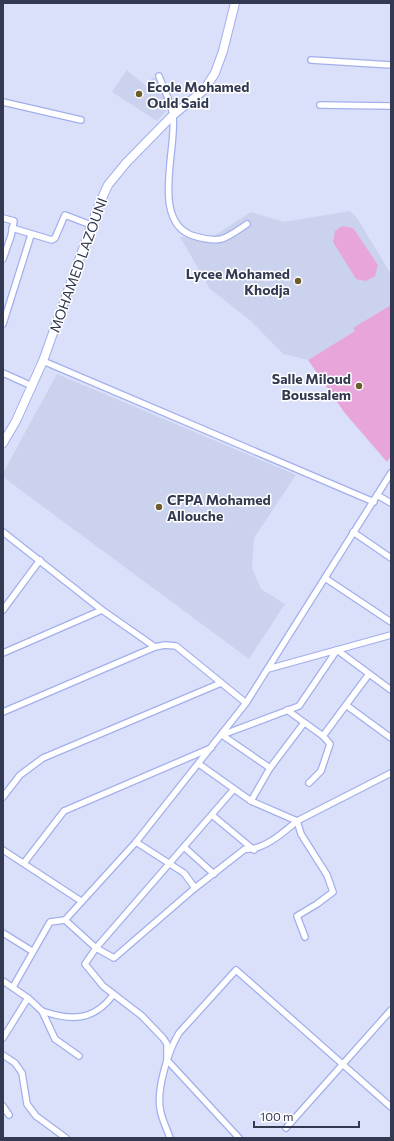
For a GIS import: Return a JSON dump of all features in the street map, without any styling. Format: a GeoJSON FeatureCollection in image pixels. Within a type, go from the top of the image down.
{"type":"FeatureCollection","features":[{"type":"Feature","properties":{"kind":"main road","name":"MOHAMED LAZOUNI"},"geometry":{"type":"LineString","coordinates":[[3,443],[16,421],[43,361],[91,225],[108,185],[126,163],[173,115],[204,90],[215,74],[223,51],[235,3]]}},
{"type":"Feature","properties":{"kind":"street"},"geometry":{"type":"LineString","coordinates":[[311,60],[391,65]]}},
{"type":"Feature","properties":{"kind":"street"},"geometry":{"type":"LineString","coordinates":[[159,76],[173,115],[173,152],[168,198],[172,217],[188,234],[206,240],[222,241],[247,224]]}},
{"type":"Feature","properties":{"kind":"street"},"geometry":{"type":"LineString","coordinates":[[3,102],[81,120]]}},
{"type":"Feature","properties":{"kind":"street"},"geometry":{"type":"LineString","coordinates":[[320,104],[391,106]]}},
{"type":"Feature","properties":{"kind":"street"},"geometry":{"type":"LineString","coordinates":[[12,228],[31,235],[54,240],[65,215],[91,225]]}},
{"type":"Feature","properties":{"kind":"street"},"geometry":{"type":"LineString","coordinates":[[3,218],[14,221],[3,259]]}},
{"type":"Feature","properties":{"kind":"street"},"geometry":{"type":"LineString","coordinates":[[3,324],[31,235]]}},
{"type":"Feature","properties":{"kind":"street"},"geometry":{"type":"LineString","coordinates":[[43,361],[374,502]]}},
{"type":"Feature","properties":{"kind":"street"},"geometry":{"type":"LineString","coordinates":[[3,373],[32,386]]}},
{"type":"Feature","properties":{"kind":"street"},"geometry":{"type":"LineString","coordinates":[[13,987],[32,951],[50,922],[65,920],[136,842],[213,747],[246,703],[391,473]]}},
{"type":"Feature","properties":{"kind":"street"},"geometry":{"type":"LineString","coordinates":[[377,495],[391,503]]}},
{"type":"Feature","properties":{"kind":"street"},"geometry":{"type":"LineString","coordinates":[[3,532],[102,610],[155,647]]}},
{"type":"Feature","properties":{"kind":"street"},"geometry":{"type":"LineString","coordinates":[[353,532],[391,558]]}},
{"type":"Feature","properties":{"kind":"street"},"geometry":{"type":"LineString","coordinates":[[3,610],[40,560]]}},
{"type":"Feature","properties":{"kind":"street"},"geometry":{"type":"LineString","coordinates":[[325,578],[391,622]]}},
{"type":"Feature","properties":{"kind":"street"},"geometry":{"type":"LineString","coordinates":[[3,653],[102,610]]}},
{"type":"Feature","properties":{"kind":"street"},"geometry":{"type":"LineString","coordinates":[[268,668],[391,635]]}},
{"type":"Feature","properties":{"kind":"street"},"geometry":{"type":"LineString","coordinates":[[3,712],[155,647],[165,645],[176,646],[246,703]]}},
{"type":"Feature","properties":{"kind":"street"},"geometry":{"type":"LineString","coordinates":[[337,650],[391,690]]}},
{"type":"Feature","properties":{"kind":"street"},"geometry":{"type":"LineString","coordinates":[[222,735],[299,706],[337,650]]}},
{"type":"Feature","properties":{"kind":"street"},"geometry":{"type":"LineString","coordinates":[[323,736],[369,674]]}},
{"type":"Feature","properties":{"kind":"street"},"geometry":{"type":"LineString","coordinates":[[3,797],[20,775],[43,758],[222,683]]}},
{"type":"Feature","properties":{"kind":"street"},"geometry":{"type":"LineString","coordinates":[[346,705],[391,738]]}},
{"type":"Feature","properties":{"kind":"street"},"geometry":{"type":"LineString","coordinates":[[287,710],[304,724],[323,736],[330,744],[321,771],[309,783]]}},
{"type":"Feature","properties":{"kind":"street"},"geometry":{"type":"LineString","coordinates":[[251,801],[270,768],[304,724]]}},
{"type":"Feature","properties":{"kind":"street"},"geometry":{"type":"LineString","coordinates":[[222,735],[270,768]]}},
{"type":"Feature","properties":{"kind":"street"},"geometry":{"type":"LineString","coordinates":[[24,863],[64,811],[213,747]]}},
{"type":"Feature","properties":{"kind":"street"},"geometry":{"type":"LineString","coordinates":[[199,764],[251,801],[297,820]]}},
{"type":"Feature","properties":{"kind":"street"},"geometry":{"type":"LineString","coordinates":[[65,920],[96,948],[114,958],[195,888],[245,850],[254,850],[285,831],[297,820],[391,773]]}},
{"type":"Feature","properties":{"kind":"street"},"geometry":{"type":"LineString","coordinates":[[170,1138],[161,1113],[159,1101],[167,1060],[167,1044],[142,1016],[113,995],[94,976],[85,964],[96,948],[234,789]]}},
{"type":"Feature","properties":{"kind":"street"},"geometry":{"type":"LineString","coordinates":[[212,815],[254,850]]}},
{"type":"Feature","properties":{"kind":"street"},"geometry":{"type":"LineString","coordinates":[[297,820],[301,834],[327,875],[333,892],[297,916],[305,937]]}},
{"type":"Feature","properties":{"kind":"street"},"geometry":{"type":"LineString","coordinates":[[136,842],[184,873],[195,888]]}},
{"type":"Feature","properties":{"kind":"street"},"geometry":{"type":"LineString","coordinates":[[184,846],[214,874]]}},
{"type":"Feature","properties":{"kind":"street"},"geometry":{"type":"LineString","coordinates":[[3,850],[81,901]]}},
{"type":"Feature","properties":{"kind":"street"},"geometry":{"type":"LineString","coordinates":[[3,933],[32,951]]}},
{"type":"Feature","properties":{"kind":"street"},"geometry":{"type":"LineString","coordinates":[[167,1060],[179,1033],[236,970],[391,1107]]}},
{"type":"Feature","properties":{"kind":"street"},"geometry":{"type":"LineString","coordinates":[[3,981],[28,998],[42,1011],[55,1039],[79,1056]]}},
{"type":"Feature","properties":{"kind":"street"},"geometry":{"type":"LineString","coordinates":[[42,1011],[57,1016],[86,1016],[97,1012],[106,1005],[113,995]]}},
{"type":"Feature","properties":{"kind":"street"},"geometry":{"type":"LineString","coordinates":[[3,1038],[28,998]]}},
{"type":"Feature","properties":{"kind":"street"},"geometry":{"type":"LineString","coordinates":[[286,1128],[391,1010]]}},
{"type":"Feature","properties":{"kind":"street"},"geometry":{"type":"LineString","coordinates":[[3,1055],[14,1063],[22,1073],[27,1104],[36,1116],[66,1138]]}},
{"type":"Feature","properties":{"kind":"street"},"geometry":{"type":"LineString","coordinates":[[167,1060],[240,1138]]}},
{"type":"Feature","properties":{"kind":"street"},"geometry":{"type":"LineString","coordinates":[[3,1106],[9,1115]]}},
{"type":"Feature","properties":{"kind":"shaded area","name":"Ecole Mohamed Ould Said"},"geometry":{"type":"Polygon","coordinates":[[[127,70],[146,86],[153,77],[158,81],[163,97],[171,106],[157,121],[112,92],[127,70]]]}},
{"type":"Feature","properties":{"kind":"shaded area","name":"Lycee Mohamed Khodja"},"geometry":{"type":"Polygon","coordinates":[[[350,211],[357,218],[391,274],[391,305],[354,328],[355,331],[308,360],[283,354],[251,321],[210,289],[180,237],[214,236],[251,212],[284,222],[350,211]]]}},
{"type":"Feature","properties":{"kind":"shaded area"},"geometry":{"type":"Polygon","coordinates":[[[342,226],[353,228],[378,265],[375,276],[366,281],[356,279],[333,242],[335,231],[342,226]]]}},
{"type":"Feature","properties":{"kind":"shaded area","name":"Salle Miloud Boussalem"},"geometry":{"type":"Polygon","coordinates":[[[391,305],[391,456],[387,462],[344,412],[308,360],[355,331],[353,328],[391,305]]]}},
{"type":"Feature","properties":{"kind":"shaded area","name":"CFPA Mohamed Allouche"},"geometry":{"type":"Polygon","coordinates":[[[57,374],[296,475],[254,538],[252,568],[261,589],[285,604],[249,659],[3,477],[3,473],[57,374]]]}},
{"type":"Feature","properties":{"kind":"place","name":"Ecole Mohamed Ould Said"},"geometry":{"type":"Point","coordinates":[139,94]}},
{"type":"Feature","properties":{"kind":"place","name":"Lycee Mohamed Khodja"},"geometry":{"type":"Point","coordinates":[298,281]}},
{"type":"Feature","properties":{"kind":"place","name":"Salle Miloud Boussalem"},"geometry":{"type":"Point","coordinates":[359,386]}},
{"type":"Feature","properties":{"kind":"place","name":"CFPA Mohamed Allouche"},"geometry":{"type":"Point","coordinates":[159,507]}}]}
